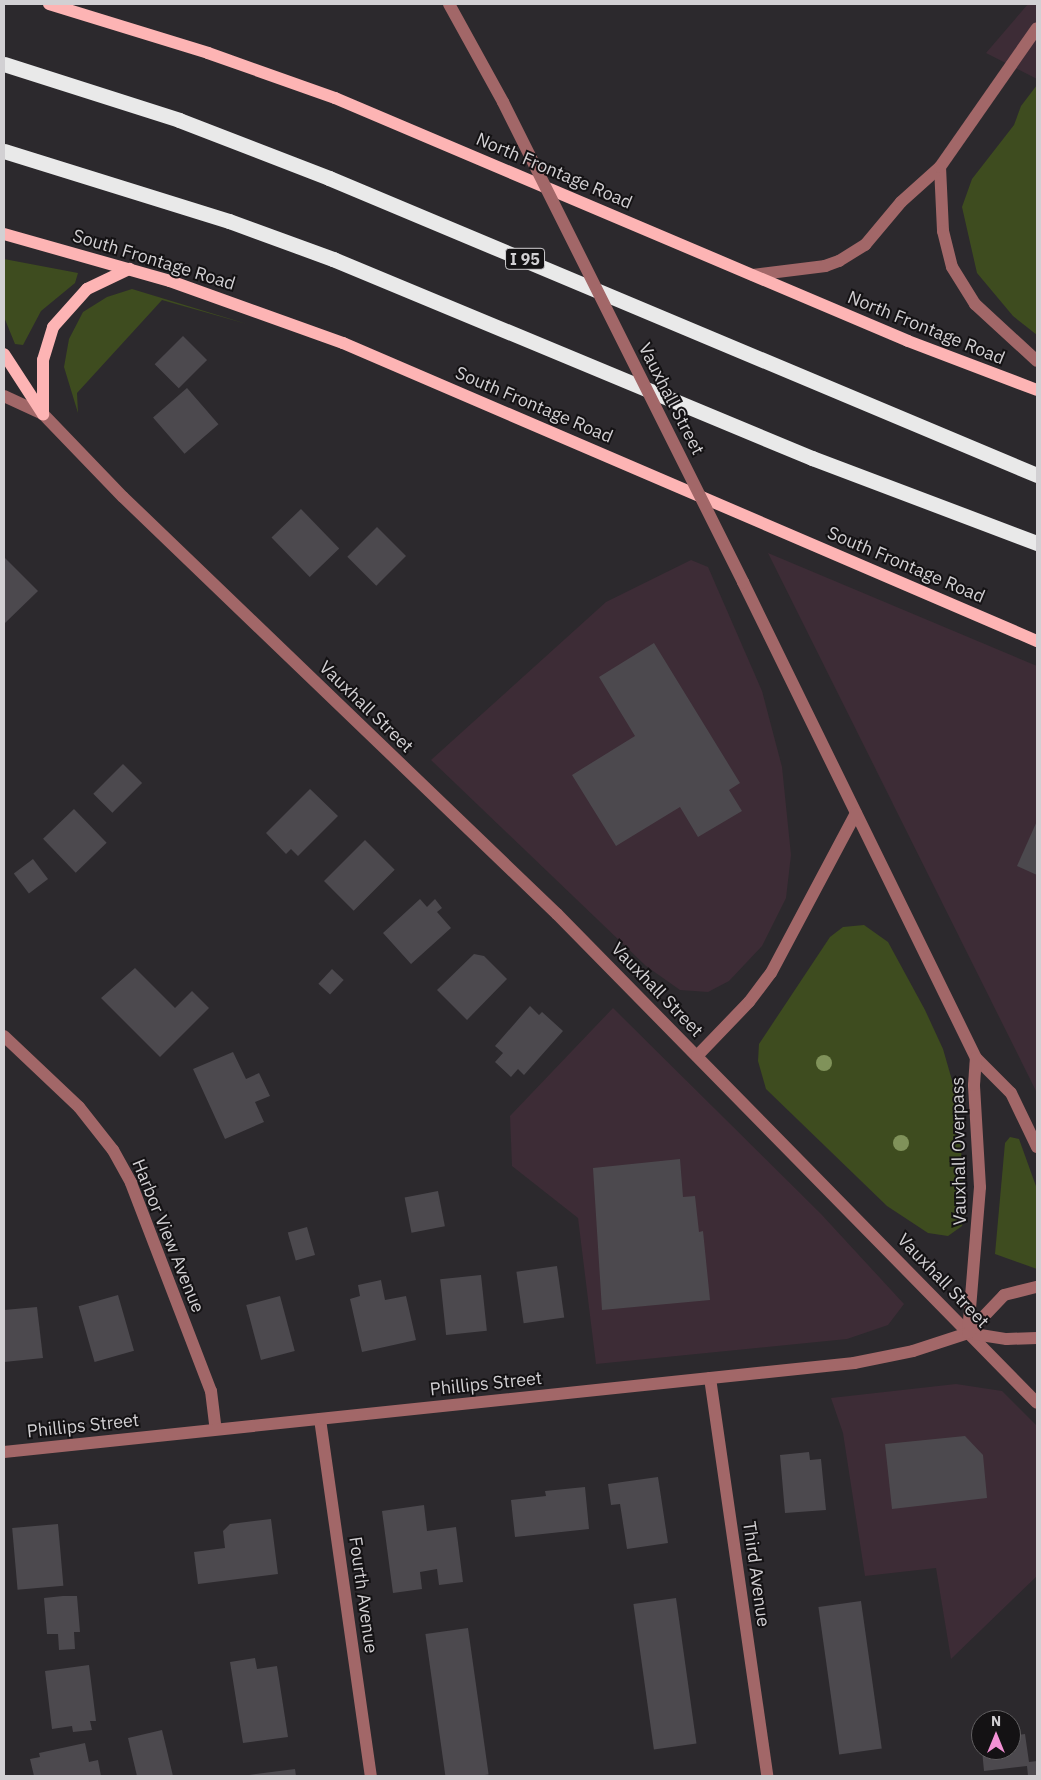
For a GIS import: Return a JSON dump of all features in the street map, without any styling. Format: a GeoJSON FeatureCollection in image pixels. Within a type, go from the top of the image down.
{"type":"FeatureCollection","features":[{"type":"Feature","properties":{"kind":"highway","name":"I 95"},"geometry":{"type":"LineString","coordinates":[[4,64],[179,120],[328,178],[1037,475]]}},
{"type":"Feature","properties":{"kind":"highway"},"geometry":{"type":"LineString","coordinates":[[4,151],[229,221],[333,259],[812,458],[1037,543]]}},
{"type":"Feature","properties":{"kind":"main road","name":"North Frontage Road"},"geometry":{"type":"LineString","coordinates":[[49,4],[208,52],[334,98],[950,358],[1037,390]]}},
{"type":"Feature","properties":{"kind":"main road","name":"South Frontage Road"},"geometry":{"type":"LineString","coordinates":[[4,234],[128,269],[258,311],[375,356],[1037,641]]}},
{"type":"Feature","properties":{"kind":"main road"},"geometry":{"type":"LineString","coordinates":[[43,414],[43,360],[53,326],[87,289],[128,269]]}},
{"type":"Feature","properties":{"kind":"main road"},"geometry":{"type":"LineString","coordinates":[[4,354],[43,414]]}},
{"type":"Feature","properties":{"kind":"street","name":"Vauxhall Street"},"geometry":{"type":"LineString","coordinates":[[449,4],[503,102],[743,582],[976,1058],[990,1069],[1010,1093],[1037,1146]]}},
{"type":"Feature","properties":{"kind":"street"},"geometry":{"type":"LineString","coordinates":[[753,275],[808,270],[853,254],[874,235],[901,202],[940,167],[1037,28]]}},
{"type":"Feature","properties":{"kind":"street"},"geometry":{"type":"LineString","coordinates":[[940,167],[943,231],[952,267],[975,304],[1037,361]]}},
{"type":"Feature","properties":{"kind":"street","name":"Vauxhall Street"},"geometry":{"type":"LineString","coordinates":[[4,396],[43,414],[122,497],[564,920],[1037,1403]]}},
{"type":"Feature","properties":{"kind":"street","name":"Vauxhall Street"},"geometry":{"type":"LineString","coordinates":[[697,1056],[749,1002],[771,973],[856,813]]}},
{"type":"Feature","properties":{"kind":"street","name":"Harbor View Avenue"},"geometry":{"type":"LineString","coordinates":[[4,1036],[79,1108],[113,1150],[131,1183],[211,1391],[216,1430]]}},
{"type":"Feature","properties":{"kind":"street","name":"Vauxhall Overpass"},"geometry":{"type":"LineString","coordinates":[[968,1333],[980,1187],[974,1085],[976,1058]]}},
{"type":"Feature","properties":{"kind":"street","name":"Phillips Street"},"geometry":{"type":"LineString","coordinates":[[4,1452],[864,1361],[927,1348],[968,1333],[1004,1295],[1037,1287]]}},
{"type":"Feature","properties":{"kind":"street","name":"Phillips Street"},"geometry":{"type":"LineString","coordinates":[[968,1333],[1007,1339],[1037,1338]]}},
{"type":"Feature","properties":{"kind":"street","name":"Third Avenue"},"geometry":{"type":"LineString","coordinates":[[710,1378],[767,1776]]}},
{"type":"Feature","properties":{"kind":"street","name":"Fourth Avenue"},"geometry":{"type":"LineString","coordinates":[[320,1419],[371,1776]]}},
{"type":"Feature","properties":{"kind":"shaded area"},"geometry":{"type":"Polygon","coordinates":[[[1028,4],[1037,4],[1037,79],[986,53],[1028,4]]]}},
{"type":"Feature","properties":{"kind":"shaded area"},"geometry":{"type":"Polygon","coordinates":[[[768,553],[1037,666],[1037,1093],[768,553]]]}},
{"type":"Feature","properties":{"kind":"shaded area"},"geometry":{"type":"Polygon","coordinates":[[[691,560],[708,567],[762,691],[782,767],[791,855],[786,898],[762,946],[729,981],[708,992],[680,990],[646,966],[431,760],[606,602],[691,560]]]}},
{"type":"Feature","properties":{"kind":"shaded area"},"geometry":{"type":"Polygon","coordinates":[[[613,1008],[821,1214],[904,1304],[888,1325],[847,1339],[596,1364],[578,1218],[512,1166],[510,1116],[613,1008]]]}},
{"type":"Feature","properties":{"kind":"shaded area"},"geometry":{"type":"Polygon","coordinates":[[[956,1384],[1002,1391],[1037,1426],[1037,1576],[951,1659],[936,1568],[865,1576],[843,1433],[831,1398],[956,1384]]]}},
{"type":"Feature","properties":{"kind":"green space"},"geometry":{"type":"Polygon","coordinates":[[[1037,85],[1037,335],[1013,316],[977,273],[962,207],[972,179],[1014,125],[1021,106],[1037,85]]]}},
{"type":"Feature","properties":{"kind":"green space"},"geometry":{"type":"Polygon","coordinates":[[[4,259],[78,273],[75,283],[41,311],[23,345],[15,344],[4,317],[4,259]]]}},
{"type":"Feature","properties":{"kind":"green space"},"geometry":{"type":"Polygon","coordinates":[[[132,289],[247,324],[162,300],[77,393],[78,413],[64,367],[69,339],[83,312],[107,297],[132,289]]]}},
{"type":"Feature","properties":{"kind":"green space"},"geometry":{"type":"Polygon","coordinates":[[[864,925],[888,942],[925,1010],[943,1049],[958,1101],[965,1214],[962,1226],[948,1236],[928,1233],[887,1206],[766,1089],[758,1061],[759,1044],[830,937],[843,927],[864,925]]]}},
{"type":"Feature","properties":{"kind":"green space"},"geometry":{"type":"Polygon","coordinates":[[[1010,1137],[1019,1139],[1037,1189],[1037,1269],[995,1254],[1005,1143],[1010,1137]]]}},
{"type":"Feature","properties":{"kind":"building"},"geometry":{"type":"Polygon","coordinates":[[[183,336],[207,360],[179,388],[155,364],[183,336]]]}},
{"type":"Feature","properties":{"kind":"building"},"geometry":{"type":"Polygon","coordinates":[[[187,388],[218,424],[185,454],[153,418],[187,388]]]}},
{"type":"Feature","properties":{"kind":"building"},"geometry":{"type":"Polygon","coordinates":[[[301,509],[339,549],[310,577],[272,537],[301,509]]]}},
{"type":"Feature","properties":{"kind":"building"},"geometry":{"type":"Polygon","coordinates":[[[377,527],[406,556],[376,586],[347,557],[377,527]]]}},
{"type":"Feature","properties":{"kind":"building"},"geometry":{"type":"Polygon","coordinates":[[[4,557],[38,591],[4,624],[4,557]]]}},
{"type":"Feature","properties":{"kind":"building"},"geometry":{"type":"Polygon","coordinates":[[[654,643],[740,783],[729,790],[742,811],[698,837],[680,807],[616,846],[572,775],[635,736],[599,677],[654,643]]]}},
{"type":"Feature","properties":{"kind":"building"},"geometry":{"type":"Polygon","coordinates":[[[123,764],[142,783],[112,813],[93,794],[123,764]]]}},
{"type":"Feature","properties":{"kind":"building"},"geometry":{"type":"Polygon","coordinates":[[[310,789],[338,816],[298,856],[291,849],[286,854],[266,833],[310,789]]]}},
{"type":"Feature","properties":{"kind":"building"},"geometry":{"type":"Polygon","coordinates":[[[74,809],[107,843],[76,873],[43,839],[74,809]]]}},
{"type":"Feature","properties":{"kind":"building"},"geometry":{"type":"Polygon","coordinates":[[[1037,821],[1037,875],[1017,866],[1037,821]]]}},
{"type":"Feature","properties":{"kind":"building"},"geometry":{"type":"Polygon","coordinates":[[[365,840],[395,870],[354,911],[324,881],[365,840]]]}},
{"type":"Feature","properties":{"kind":"building"},"geometry":{"type":"Polygon","coordinates":[[[33,859],[48,879],[29,893],[14,873],[33,859]]]}},
{"type":"Feature","properties":{"kind":"building"},"geometry":{"type":"Polygon","coordinates":[[[420,899],[427,907],[435,899],[442,908],[437,912],[451,928],[411,964],[383,933],[420,899]]]}},
{"type":"Feature","properties":{"kind":"building"},"geometry":{"type":"Polygon","coordinates":[[[474,954],[484,956],[507,979],[467,1020],[437,990],[474,954]]]}},
{"type":"Feature","properties":{"kind":"building"},"geometry":{"type":"Polygon","coordinates":[[[135,968],[175,1008],[192,991],[209,1008],[160,1057],[101,998],[135,968]]]}},
{"type":"Feature","properties":{"kind":"building"},"geometry":{"type":"Polygon","coordinates":[[[332,969],[344,980],[330,995],[318,984],[332,969]]]}},
{"type":"Feature","properties":{"kind":"building"},"geometry":{"type":"Polygon","coordinates":[[[530,1006],[539,1015],[542,1012],[563,1031],[524,1075],[518,1069],[511,1077],[495,1062],[503,1053],[495,1046],[530,1006]]]}},
{"type":"Feature","properties":{"kind":"building"},"geometry":{"type":"Polygon","coordinates":[[[233,1052],[246,1079],[259,1073],[270,1096],[255,1102],[264,1122],[225,1139],[193,1069],[233,1052]]]}},
{"type":"Feature","properties":{"kind":"building"},"geometry":{"type":"Polygon","coordinates":[[[680,1159],[683,1197],[695,1196],[699,1232],[703,1231],[710,1300],[602,1310],[593,1168],[680,1159]]]}},
{"type":"Feature","properties":{"kind":"building"},"geometry":{"type":"Polygon","coordinates":[[[438,1191],[445,1226],[411,1233],[405,1197],[438,1191]]]}},
{"type":"Feature","properties":{"kind":"building"},"geometry":{"type":"Polygon","coordinates":[[[307,1227],[315,1255],[296,1260],[288,1233],[307,1227]]]}},
{"type":"Feature","properties":{"kind":"building"},"geometry":{"type":"Polygon","coordinates":[[[557,1266],[564,1317],[524,1323],[516,1272],[557,1266]]]}},
{"type":"Feature","properties":{"kind":"building"},"geometry":{"type":"Polygon","coordinates":[[[481,1275],[487,1331],[446,1335],[440,1279],[481,1275]]]}},
{"type":"Feature","properties":{"kind":"building"},"geometry":{"type":"Polygon","coordinates":[[[381,1280],[385,1300],[406,1296],[416,1340],[362,1352],[350,1299],[360,1296],[358,1285],[381,1280]]]}},
{"type":"Feature","properties":{"kind":"building"},"geometry":{"type":"Polygon","coordinates":[[[118,1295],[134,1351],[95,1362],[79,1306],[118,1295]]]}},
{"type":"Feature","properties":{"kind":"building"},"geometry":{"type":"Polygon","coordinates":[[[280,1296],[295,1351],[261,1360],[246,1305],[280,1296]]]}},
{"type":"Feature","properties":{"kind":"building"},"geometry":{"type":"Polygon","coordinates":[[[37,1307],[43,1358],[4,1362],[4,1310],[37,1307]]]}},
{"type":"Feature","properties":{"kind":"building"},"geometry":{"type":"Polygon","coordinates":[[[965,1436],[983,1455],[987,1498],[892,1509],[885,1444],[965,1436]]]}},
{"type":"Feature","properties":{"kind":"building"},"geometry":{"type":"Polygon","coordinates":[[[809,1452],[810,1460],[821,1459],[826,1510],[785,1513],[780,1455],[809,1452]]]}},
{"type":"Feature","properties":{"kind":"building"},"geometry":{"type":"Polygon","coordinates":[[[658,1477],[668,1543],[627,1549],[620,1504],[611,1505],[608,1484],[658,1477]]]}},
{"type":"Feature","properties":{"kind":"building"},"geometry":{"type":"Polygon","coordinates":[[[585,1487],[589,1529],[515,1537],[511,1500],[546,1496],[545,1491],[585,1487]]]}},
{"type":"Feature","properties":{"kind":"building"},"geometry":{"type":"Polygon","coordinates":[[[424,1505],[427,1531],[456,1527],[463,1582],[439,1585],[437,1569],[420,1572],[422,1589],[393,1593],[382,1511],[424,1505]]]}},
{"type":"Feature","properties":{"kind":"building"},"geometry":{"type":"Polygon","coordinates":[[[271,1519],[278,1574],[198,1584],[194,1552],[225,1548],[223,1531],[230,1524],[271,1519]]]}},
{"type":"Feature","properties":{"kind":"building"},"geometry":{"type":"Polygon","coordinates":[[[58,1524],[63,1586],[18,1590],[12,1528],[58,1524]]]}},
{"type":"Feature","properties":{"kind":"building"},"geometry":{"type":"Polygon","coordinates":[[[77,1596],[80,1632],[74,1632],[75,1649],[59,1650],[58,1634],[47,1634],[44,1598],[77,1596]]]}},
{"type":"Feature","properties":{"kind":"building"},"geometry":{"type":"Polygon","coordinates":[[[676,1598],[696,1744],[654,1750],[633,1604],[676,1598]]]}},
{"type":"Feature","properties":{"kind":"building"},"geometry":{"type":"Polygon","coordinates":[[[861,1601],[882,1749],[839,1755],[818,1607],[861,1601]]]}},
{"type":"Feature","properties":{"kind":"building"},"geometry":{"type":"Polygon","coordinates":[[[468,1628],[489,1775],[445,1776],[425,1634],[468,1628]]]}},
{"type":"Feature","properties":{"kind":"building"},"geometry":{"type":"Polygon","coordinates":[[[255,1658],[257,1669],[277,1666],[288,1737],[243,1743],[230,1662],[255,1658]]]}},
{"type":"Feature","properties":{"kind":"building"},"geometry":{"type":"Polygon","coordinates":[[[89,1665],[96,1721],[90,1721],[92,1730],[73,1732],[72,1726],[52,1729],[45,1671],[89,1665]]]}},
{"type":"Feature","properties":{"kind":"building"},"geometry":{"type":"Polygon","coordinates":[[[162,1730],[173,1776],[137,1776],[128,1738],[162,1730]]]}},
{"type":"Feature","properties":{"kind":"building"},"geometry":{"type":"Polygon","coordinates":[[[1025,1734],[1029,1762],[1037,1761],[1037,1776],[1028,1776],[1027,1766],[984,1771],[983,1760],[1021,1760],[1021,1735],[1025,1734]]]}},
{"type":"Feature","properties":{"kind":"building"},"geometry":{"type":"Polygon","coordinates":[[[85,1743],[89,1762],[98,1760],[101,1776],[34,1776],[30,1759],[40,1757],[39,1753],[85,1743]]]}},
{"type":"Feature","properties":{"kind":"building"},"geometry":{"type":"Polygon","coordinates":[[[295,1769],[296,1776],[249,1776],[249,1775],[295,1769]]]}}]}
